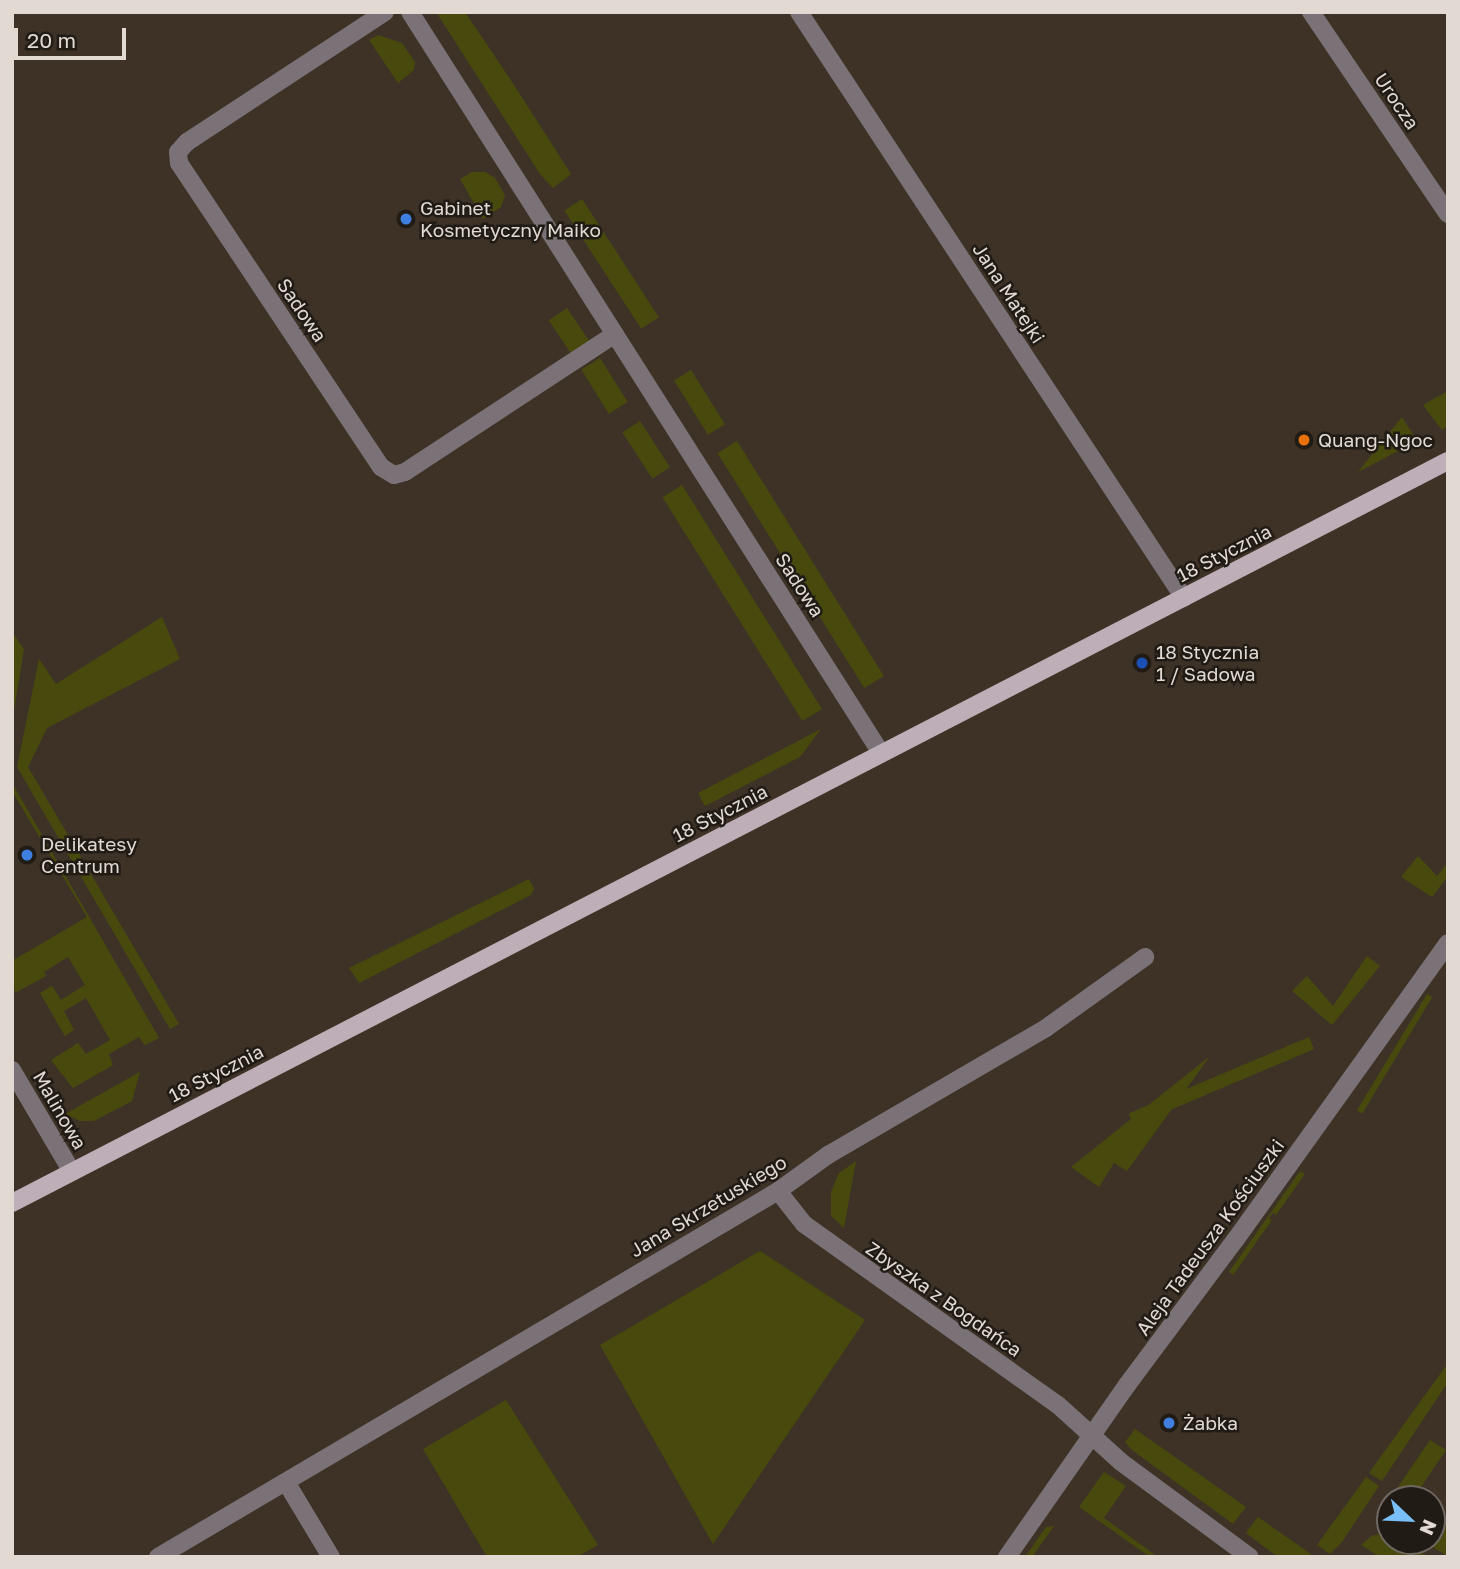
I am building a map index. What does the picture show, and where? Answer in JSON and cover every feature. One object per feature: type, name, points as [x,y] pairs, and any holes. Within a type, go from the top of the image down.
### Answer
[{"type":"main road","name":"18 Stycznia","points":[[12,1203],[1448,461]]},
{"type":"street","name":"Sadowa","points":[[385,12],[187,142],[178,152],[179,163],[381,467],[394,475],[405,472],[615,334]]},
{"type":"street","name":"Sadowa","points":[[410,12],[881,753]]},
{"type":"street","name":"Jana Matejki","points":[[799,12],[1184,598]]},
{"type":"street","name":"Urocza","points":[[1311,12],[1448,214]]},
{"type":"street","name":"Aleja Tadeusza Kościuszki","points":[[1007,1557],[1448,943]]},
{"type":"street","name":"Jana Skrzetuskiego","points":[[158,1557],[778,1191],[828,1155],[1046,1028],[1145,957]]},
{"type":"street","name":"Malinowa","points":[[12,1070],[72,1172]]},
{"type":"street","name":"Zbyszka z Bogdańca","points":[[778,1191],[804,1224],[1058,1405],[1121,1462],[1250,1557]]},
{"type":"street","points":[[286,1482],[331,1557]]},
{"type":"shaded area","points":[[439,12],[465,12],[512,82],[571,174],[553,188],[540,174],[438,15]]},
{"type":"shaded area","points":[[378,35],[402,43],[415,62],[414,70],[398,83],[369,40]]},
{"type":"shaded area","points":[[472,172],[485,172],[495,178],[505,195],[501,207],[483,219],[460,179]]},
{"type":"shaded area","points":[[582,199],[659,317],[641,329],[564,210]]},
{"type":"shaded area","points":[[567,308],[589,341],[571,353],[549,320]]},
{"type":"shaded area","points":[[600,358],[628,402],[609,414],[581,370]]},
{"type":"shaded area","points":[[691,370],[725,424],[708,435],[674,381]]},
{"type":"shaded area","points":[[1448,391],[1448,426],[1442,430],[1423,405]]},
{"type":"shaded area","points":[[1402,417],[1417,441],[1358,472]]},
{"type":"shaded area","points":[[640,421],[670,467],[652,479],[622,432]]},
{"type":"shaded area","points":[[737,441],[884,676],[864,688],[717,453]]},
{"type":"shaded area","points":[[682,485],[822,709],[802,721],[662,497]]},
{"type":"shaded area","points":[[162,617],[180,659],[47,728],[28,767],[179,1024],[170,1029],[17,767],[39,659],[56,684]]},
{"type":"shaded area","points":[[12,632],[24,649],[12,723]]},
{"type":"shaded area","points":[[821,729],[800,757],[705,806],[698,793]]},
{"type":"shaded area","points":[[12,783],[159,1038],[145,1045],[139,1037],[109,1054],[113,1065],[73,1088],[51,1060],[78,1043],[86,1054],[110,1040],[86,998],[64,1011],[74,1030],[65,1036],[40,993],[52,986],[61,1000],[85,985],[68,957],[44,972],[46,976],[15,993],[12,961],[87,917],[12,791]]},
{"type":"shaded area","points":[[1418,856],[1437,876],[1448,862],[1448,876],[1432,897],[1401,877]]},
{"type":"shaded area","points":[[529,879],[534,889],[531,895],[359,983],[349,968]]},
{"type":"shaded area","points":[[1367,956],[1380,966],[1332,1025],[1292,991],[1307,976],[1333,1006]]},
{"type":"shaded area","points":[[1427,994],[1432,997],[1362,1114],[1357,1111]]},
{"type":"shaded area","points":[[1309,1037],[1314,1049],[1134,1126],[1129,1114]]},
{"type":"shaded area","points":[[1210,1056],[1127,1171],[1114,1163],[1099,1187],[1071,1167]]},
{"type":"shaded area","points":[[140,1072],[132,1101],[94,1121],[80,1121],[65,1114]]},
{"type":"shaded area","points":[[856,1161],[844,1228],[831,1216],[831,1192],[839,1173]]},
{"type":"shaded area","points":[[1300,1171],[1305,1174],[1276,1215],[1273,1213],[1269,1218],[1272,1220],[1233,1275],[1229,1272]]},
{"type":"shaded area","points":[[760,1251],[865,1320],[713,1544],[600,1345]]},
{"type":"shaded area","points":[[1448,1363],[1448,1382],[1382,1481],[1369,1473]]},
{"type":"shaded area","points":[[506,1400],[598,1545],[577,1557],[487,1557],[423,1449]]},
{"type":"shaded area","points":[[1135,1429],[1246,1507],[1233,1524],[1132,1450],[1125,1442]]},
{"type":"shaded area","points":[[1430,1440],[1446,1450],[1422,1485],[1399,1485]]},
{"type":"shaded area","points":[[1104,1472],[1126,1486],[1104,1518],[1158,1557],[1150,1557],[1079,1507]]},
{"type":"shaded area","points":[[1366,1477],[1378,1485],[1342,1542],[1330,1554],[1317,1545]]},
{"type":"shaded area","points":[[1258,1517],[1314,1557],[1278,1557],[1246,1533]]},
{"type":"shaded area","points":[[1446,1523],[1448,1524],[1448,1557],[1445,1555]]},
{"type":"shaded area","points":[[1054,1526],[1032,1557],[1025,1557],[1046,1527]]},
{"type":"shaded area","points":[[1376,1535],[1376,1554],[1361,1545]]},
{"type":"shaded area","points":[[1377,1555],[1428,1557],[1380,1557]]},
{"type":"place","name":"Gabinet Kosmetyczny Maiko","points":[[406,219]]},
{"type":"place","name":"Quang-Ngoc","points":[[1304,440]]},
{"type":"place","name":"18 Stycznia 1 / Sadowa","points":[[1142,663]]},
{"type":"place","name":"Delikatesy Centrum","points":[[27,855]]},
{"type":"place","name":"Żabka","points":[[1169,1423]]}]
